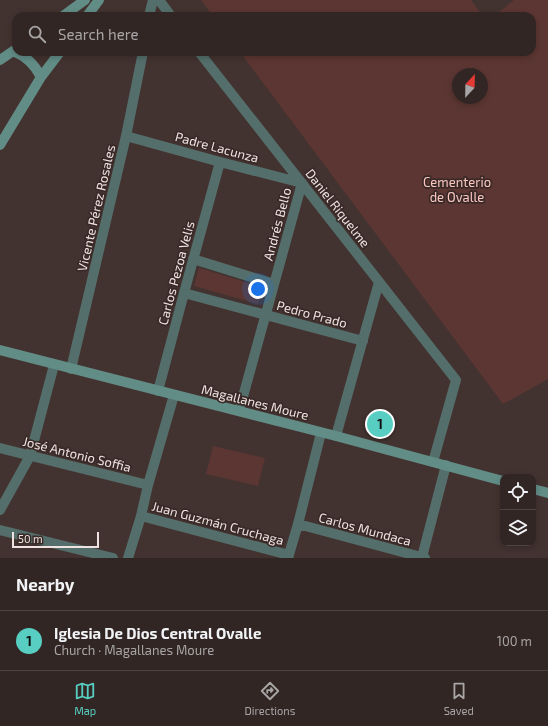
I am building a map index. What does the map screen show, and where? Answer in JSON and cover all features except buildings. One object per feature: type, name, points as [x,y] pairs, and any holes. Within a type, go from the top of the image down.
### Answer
[{"type":"street","points":[[68,12],[85,0]]},
{"type":"street","points":[[90,12],[99,0]]},
{"type":"street","points":[[150,12],[152,0]]},
{"type":"street","points":[[159,0],[168,12]]},
{"type":"street","points":[[0,60],[12,51]]},
{"type":"street","points":[[23,56],[37,70],[41,77]]},
{"type":"street","points":[[0,145],[41,77],[57,56]]},
{"type":"street","name":"Vicente Pérez Rosales","points":[[71,369],[126,136],[141,56]]},
{"type":"street","name":"Daniel Riquelme","points":[[202,56],[456,380],[433,462]]},
{"type":"street","name":"Padre Lacunza","points":[[126,136],[302,183]]},
{"type":"street","name":"Carlos Pezoa Velis","points":[[158,391],[220,162]]},
{"type":"street","name":"Andrés Bello","points":[[239,411],[302,183]]},
{"type":"street","name":"Pedro Prado","points":[[193,259],[274,284]]},
{"type":"street","points":[[336,436],[379,282]]},
{"type":"street","name":"Pedro Prado","points":[[184,293],[363,341]]},
{"type":"street","name":"Magallanes Moure","points":[[0,350],[336,436],[500,480]]},
{"type":"street","points":[[0,510],[30,456],[54,364]]},
{"type":"street","points":[[128,558],[174,395]]},
{"type":"street","points":[[289,557],[321,433]]},
{"type":"street","name":"José Antonio Soffia","points":[[0,448],[148,485]]},
{"type":"street","points":[[424,558],[446,465]]},
{"type":"street","points":[[536,490],[548,493]]},
{"type":"street","name":"Juan Guzmán Cruchaga","points":[[141,516],[289,557]]},
{"type":"street","name":"Carlos Mundaca","points":[[298,524],[424,558]]},
{"type":"street","points":[[0,530],[113,558]]},
{"type":"green space","points":[[201,0],[471,0],[480,12],[210,12]]},
{"type":"green space","name":"Cementerio de Ovalle","points":[[514,0],[548,0],[548,379],[503,404],[243,56],[536,56],[536,12],[499,12]]},
{"type":"green space","points":[[199,268],[262,287],[258,304],[194,286]]},
{"type":"green space","points":[[213,446],[265,458],[258,486],[206,474]]},
{"type":"place","name":"Iglesia De Dios Central Ovalle","points":[[380,424]]}]
